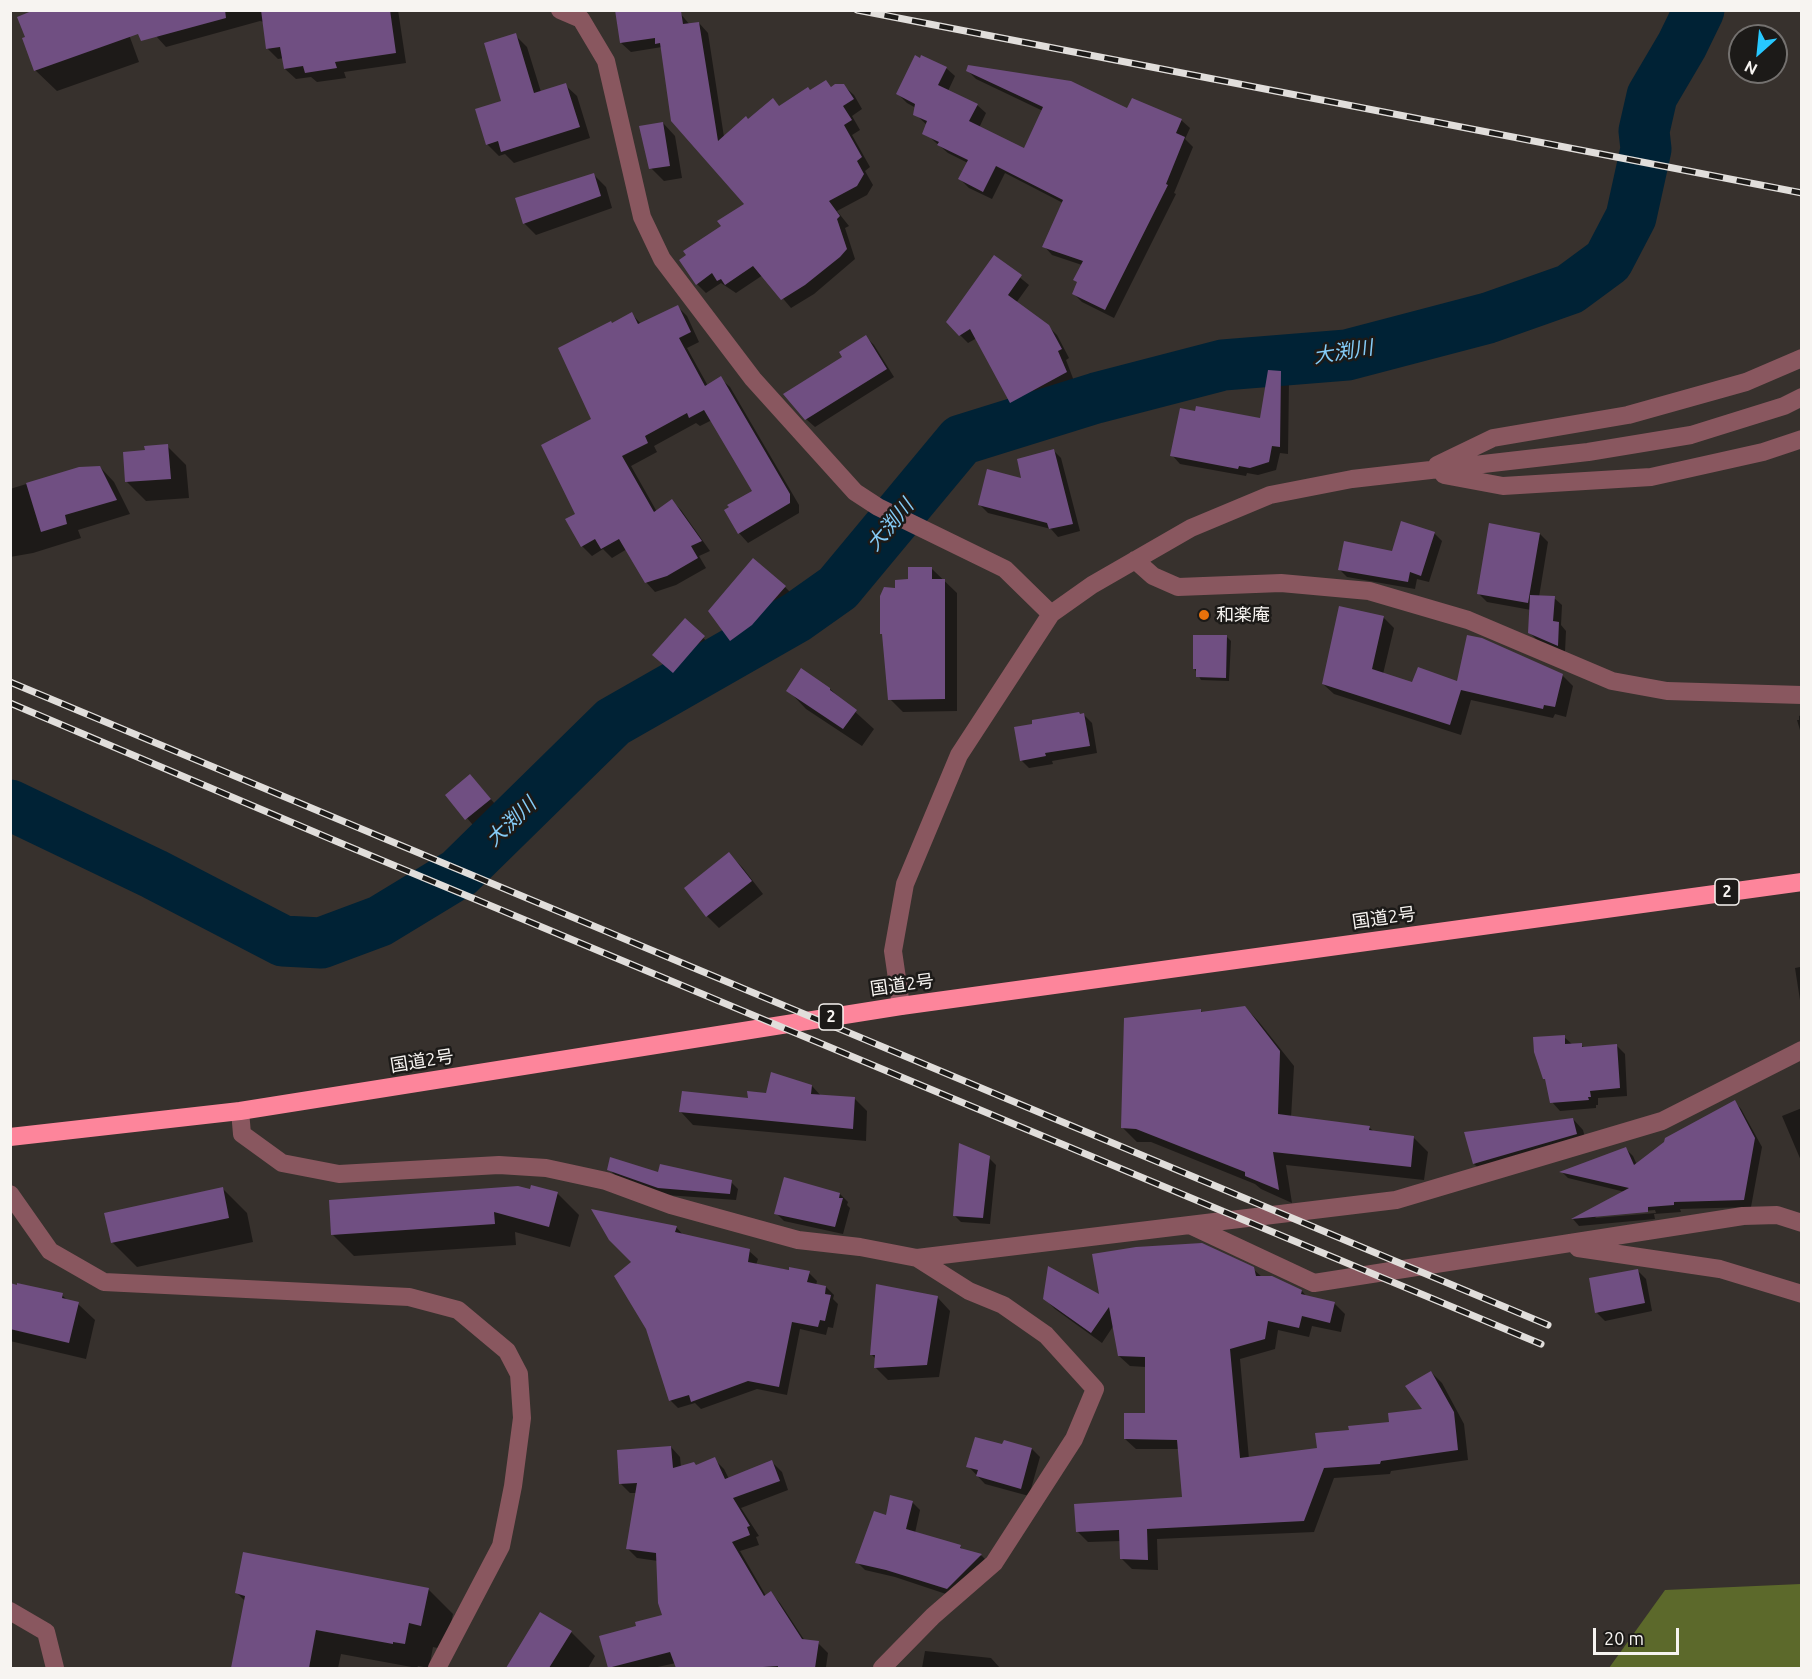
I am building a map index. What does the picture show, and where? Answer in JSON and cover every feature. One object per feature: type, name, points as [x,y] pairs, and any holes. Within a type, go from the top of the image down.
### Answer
[{"type":"highway","name":"国道2号","points":[[10,1137],[240,1111],[901,1006],[1802,882]]},
{"type":"street","points":[[560,10],[581,19],[606,60],[642,217],[662,259],[753,379],[855,492],[878,507],[1005,569],[1051,614]]},
{"type":"street","points":[[1424,471],[1493,438],[1628,415],[1746,382],[1802,358]]},
{"type":"street","points":[[901,1006],[893,951],[905,884],[958,755],[1051,614],[1092,585],[1191,528],[1270,495],[1352,479],[1588,452],[1691,435],[1784,406],[1802,397]]},
{"type":"street","points":[[1424,471],[1503,486],[1651,477],[1763,452],[1802,439]]},
{"type":"street","points":[[1135,560],[1153,576],[1178,587],[1281,583],[1369,591],[1468,620],[1612,681],[1667,691],[1802,695]]},
{"type":"street","points":[[240,1111],[242,1134],[282,1163],[339,1174],[499,1165],[546,1168],[606,1180],[671,1205],[798,1240],[860,1247],[917,1258],[1396,1200],[1662,1121],[1802,1050]]},
{"type":"street","points":[[10,1194],[50,1251],[104,1282],[409,1298],[458,1310],[507,1351],[519,1374],[522,1418],[513,1486],[501,1546],[437,1668]]},
{"type":"street","points":[[1189,1225],[1314,1283],[1743,1216],[1777,1215],[1802,1223]]},
{"type":"street","points":[[1562,1245],[1720,1269],[1802,1294]]},
{"type":"street","points":[[882,1668],[933,1616],[994,1563],[1074,1439],[1095,1389],[1046,1335],[1003,1305],[969,1291],[917,1258]]},
{"type":"street","points":[[10,1611],[46,1632],[55,1668]]},
{"type":"green space","points":[[1801,1584],[1801,1668],[1609,1668],[1665,1590]]},
{"type":"building","points":[[34,10],[225,10],[226,18],[141,41],[138,34],[34,71],[17,17]]},
{"type":"building","points":[[261,10],[390,10],[396,53],[335,62],[337,68],[305,73],[303,66],[284,69],[280,47],[266,49]]},
{"type":"building","points":[[615,10],[681,11],[683,24],[699,22],[718,141],[746,116],[748,119],[773,98],[779,106],[808,87],[810,90],[826,80],[831,87],[835,84],[844,84],[854,99],[843,106],[852,120],[844,125],[862,157],[857,161],[864,174],[857,186],[829,201],[840,216],[837,219],[847,249],[805,285],[781,300],[753,266],[725,285],[721,279],[717,281],[712,273],[696,285],[679,260],[686,255],[683,251],[721,226],[717,221],[744,204],[671,121],[660,43],[655,44],[655,38],[620,43]]},
{"type":"building","points":[[516,33],[534,93],[566,83],[580,127],[501,152],[498,141],[486,145],[475,109],[501,101],[484,43]]},
{"type":"building","points":[[915,55],[920,58],[921,55],[947,67],[938,85],[978,104],[969,121],[1024,148],[1043,107],[966,71],[968,65],[1071,81],[1127,108],[1132,98],[1182,119],[1176,133],[1185,137],[1166,184],[1168,185],[1105,310],[1072,294],[1077,282],[1073,280],[1083,261],[1042,247],[1063,200],[996,166],[983,192],[958,179],[968,160],[937,145],[939,142],[922,134],[927,121],[913,115],[915,104],[896,94]]},
{"type":"building","points":[[663,122],[670,166],[649,169],[639,126]]},
{"type":"building","points":[[594,173],[601,196],[523,224],[515,198]]},
{"type":"building","points":[[994,255],[1022,275],[1008,295],[1049,325],[1062,349],[1058,351],[1067,372],[1010,403],[970,329],[959,336],[946,322]]},
{"type":"building","points":[[678,305],[691,332],[679,338],[705,386],[721,376],[790,494],[790,503],[738,534],[724,510],[729,507],[727,505],[752,491],[704,410],[689,418],[687,413],[645,436],[648,443],[622,456],[654,512],[672,499],[702,541],[691,546],[698,558],[667,576],[645,583],[619,539],[601,549],[595,539],[581,547],[565,519],[575,514],[541,445],[591,419],[558,348],[632,312],[638,324]]},
{"type":"building","points":[[866,335],[887,369],[805,420],[783,394],[842,357],[839,352]]},
{"type":"building","points":[[1268,370],[1281,371],[1280,447],[1272,446],[1269,462],[1250,468],[1239,466],[1238,469],[1170,456],[1180,408],[1195,411],[1196,406],[1260,418]]},
{"type":"building","points":[[168,444],[171,479],[125,482],[123,452],[145,450],[144,446]]},
{"type":"building","points":[[1054,449],[1073,524],[1049,529],[1047,523],[978,505],[987,469],[1021,478],[1017,459]]},
{"type":"building","points":[[100,466],[117,500],[65,515],[67,524],[41,532],[26,483],[79,467]]},
{"type":"building","points":[[1401,521],[1435,532],[1421,576],[1410,572],[1408,582],[1338,570],[1344,541],[1392,551]]},
{"type":"building","points":[[1489,523],[1540,533],[1528,603],[1477,594]]},
{"type":"building","points":[[753,558],[786,586],[752,625],[730,641],[708,611]]},
{"type":"building","points":[[908,567],[932,567],[932,579],[945,579],[945,699],[888,700],[882,634],[880,634],[880,596],[884,587],[895,588],[895,580],[908,579]]},
{"type":"building","points":[[1530,595],[1555,596],[1553,621],[1559,622],[1558,646],[1528,633]]},
{"type":"building","points":[[1339,606],[1384,616],[1372,669],[1412,682],[1418,667],[1457,681],[1467,635],[1482,638],[1563,674],[1555,707],[1544,705],[1543,709],[1461,690],[1450,725],[1322,684]]},
{"type":"building","points":[[685,618],[705,636],[673,673],[652,655]]},
{"type":"building","points":[[1193,635],[1227,635],[1226,678],[1196,677],[1196,669],[1193,669]]},
{"type":"building","points":[[801,668],[857,710],[843,729],[786,691]]},
{"type":"building","points":[[1084,713],[1090,746],[1045,753],[1046,756],[1020,761],[1014,727],[1032,724],[1032,720]]},
{"type":"building","points":[[470,774],[491,799],[465,820],[445,795]]},
{"type":"building","points":[[729,852],[752,881],[706,917],[684,888]]},
{"type":"building","points":[[1245,1006],[1280,1051],[1278,1114],[1370,1126],[1369,1130],[1414,1136],[1411,1167],[1273,1152],[1279,1190],[1245,1176],[1245,1172],[1136,1129],[1121,1128],[1124,1018]]},
{"type":"building","points":[[1565,1035],[1565,1044],[1582,1043],[1582,1047],[1617,1044],[1620,1088],[1590,1091],[1589,1100],[1550,1103],[1545,1079],[1543,1079],[1534,1052],[1533,1037]]},
{"type":"building","points":[[771,1072],[812,1085],[811,1094],[855,1097],[853,1129],[679,1112],[682,1091],[748,1098],[747,1091],[766,1093]]},
{"type":"building","points":[[1735,1100],[1755,1138],[1744,1200],[1674,1202],[1674,1205],[1648,1207],[1648,1212],[1571,1219],[1629,1188],[1559,1172],[1626,1147],[1634,1165],[1664,1142],[1665,1138]]},
{"type":"building","points":[[1573,1118],[1577,1134],[1473,1164],[1464,1132]]},
{"type":"building","points":[[959,1143],[990,1156],[983,1218],[953,1216]]},
{"type":"building","points":[[610,1157],[658,1172],[660,1164],[732,1180],[730,1194],[658,1188],[607,1170]]},
{"type":"building","points":[[784,1177],[840,1193],[839,1198],[843,1198],[835,1227],[774,1214]]},
{"type":"building","points":[[531,1185],[558,1192],[549,1227],[494,1212],[495,1224],[331,1235],[329,1200],[518,1186],[530,1189]]},
{"type":"building","points":[[223,1187],[229,1218],[111,1243],[104,1213]]},
{"type":"building","points":[[591,1209],[677,1226],[675,1232],[750,1249],[748,1262],[789,1270],[789,1267],[810,1271],[807,1282],[826,1286],[825,1294],[831,1295],[825,1321],[820,1320],[818,1327],[792,1322],[779,1387],[748,1381],[691,1402],[689,1395],[669,1401],[646,1329],[614,1276],[631,1262],[609,1240]]},
{"type":"building","points":[[1202,1243],[1254,1267],[1256,1276],[1272,1276],[1302,1290],[1301,1294],[1335,1302],[1330,1323],[1302,1316],[1299,1328],[1268,1321],[1265,1339],[1230,1349],[1240,1458],[1317,1448],[1315,1433],[1349,1430],[1348,1426],[1389,1422],[1388,1413],[1422,1409],[1405,1386],[1431,1371],[1454,1412],[1458,1450],[1381,1461],[1380,1464],[1324,1468],[1304,1521],[1147,1529],[1148,1560],[1120,1559],[1119,1530],[1076,1532],[1074,1504],[1182,1497],[1177,1440],[1124,1439],[1124,1413],[1145,1413],[1145,1357],[1118,1356],[1109,1307],[1091,1333],[1043,1299],[1048,1266],[1099,1294],[1092,1254],[1136,1247]]},
{"type":"building","points":[[1638,1269],[1645,1303],[1595,1313],[1589,1278]]},
{"type":"building","points":[[10,1283],[63,1293],[62,1298],[79,1302],[69,1343],[10,1329]]},
{"type":"building","points":[[876,1284],[938,1296],[927,1365],[874,1368],[875,1355],[870,1355]]},
{"type":"building","points":[[975,1437],[1002,1444],[1004,1440],[1032,1448],[1021,1489],[976,1476],[978,1470],[966,1467]]},
{"type":"building","points":[[671,1446],[673,1468],[694,1462],[696,1465],[715,1457],[725,1479],[772,1460],[780,1481],[733,1498],[750,1526],[747,1527],[750,1535],[732,1542],[764,1596],[771,1591],[802,1639],[819,1641],[815,1668],[778,1668],[778,1666],[676,1668],[670,1652],[608,1668],[599,1636],[636,1626],[635,1622],[662,1615],[658,1603],[656,1553],[626,1549],[637,1483],[619,1484],[617,1450]]},
{"type":"building","points":[[890,1495],[913,1501],[906,1529],[961,1545],[960,1548],[982,1554],[947,1589],[855,1563],[874,1511],[886,1515]]},
{"type":"building","points":[[243,1552],[429,1588],[421,1626],[409,1623],[405,1644],[393,1642],[393,1644],[316,1630],[309,1668],[231,1668],[245,1596],[235,1593]]},
{"type":"building","points":[[540,1612],[572,1631],[549,1668],[506,1668]]},
{"type":"waterway","name":"大渕川","points":[[10,805],[154,874],[283,941],[321,943],[380,921],[459,873],[613,722],[797,617],[838,588],[961,440],[1096,398],[1223,365],[1347,355],[1488,318],[1570,289],[1608,261],[1631,217],[1646,149],[1644,131],[1652,96],[1682,45],[1699,10]]},
{"type":"railway","points":[[857,10],[1802,193]]},
{"type":"railway","points":[[10,682],[1548,1325]]},
{"type":"railway","points":[[10,703],[1541,1344]]},
{"type":"place","name":"和楽庵","points":[[1204,615]]}]
